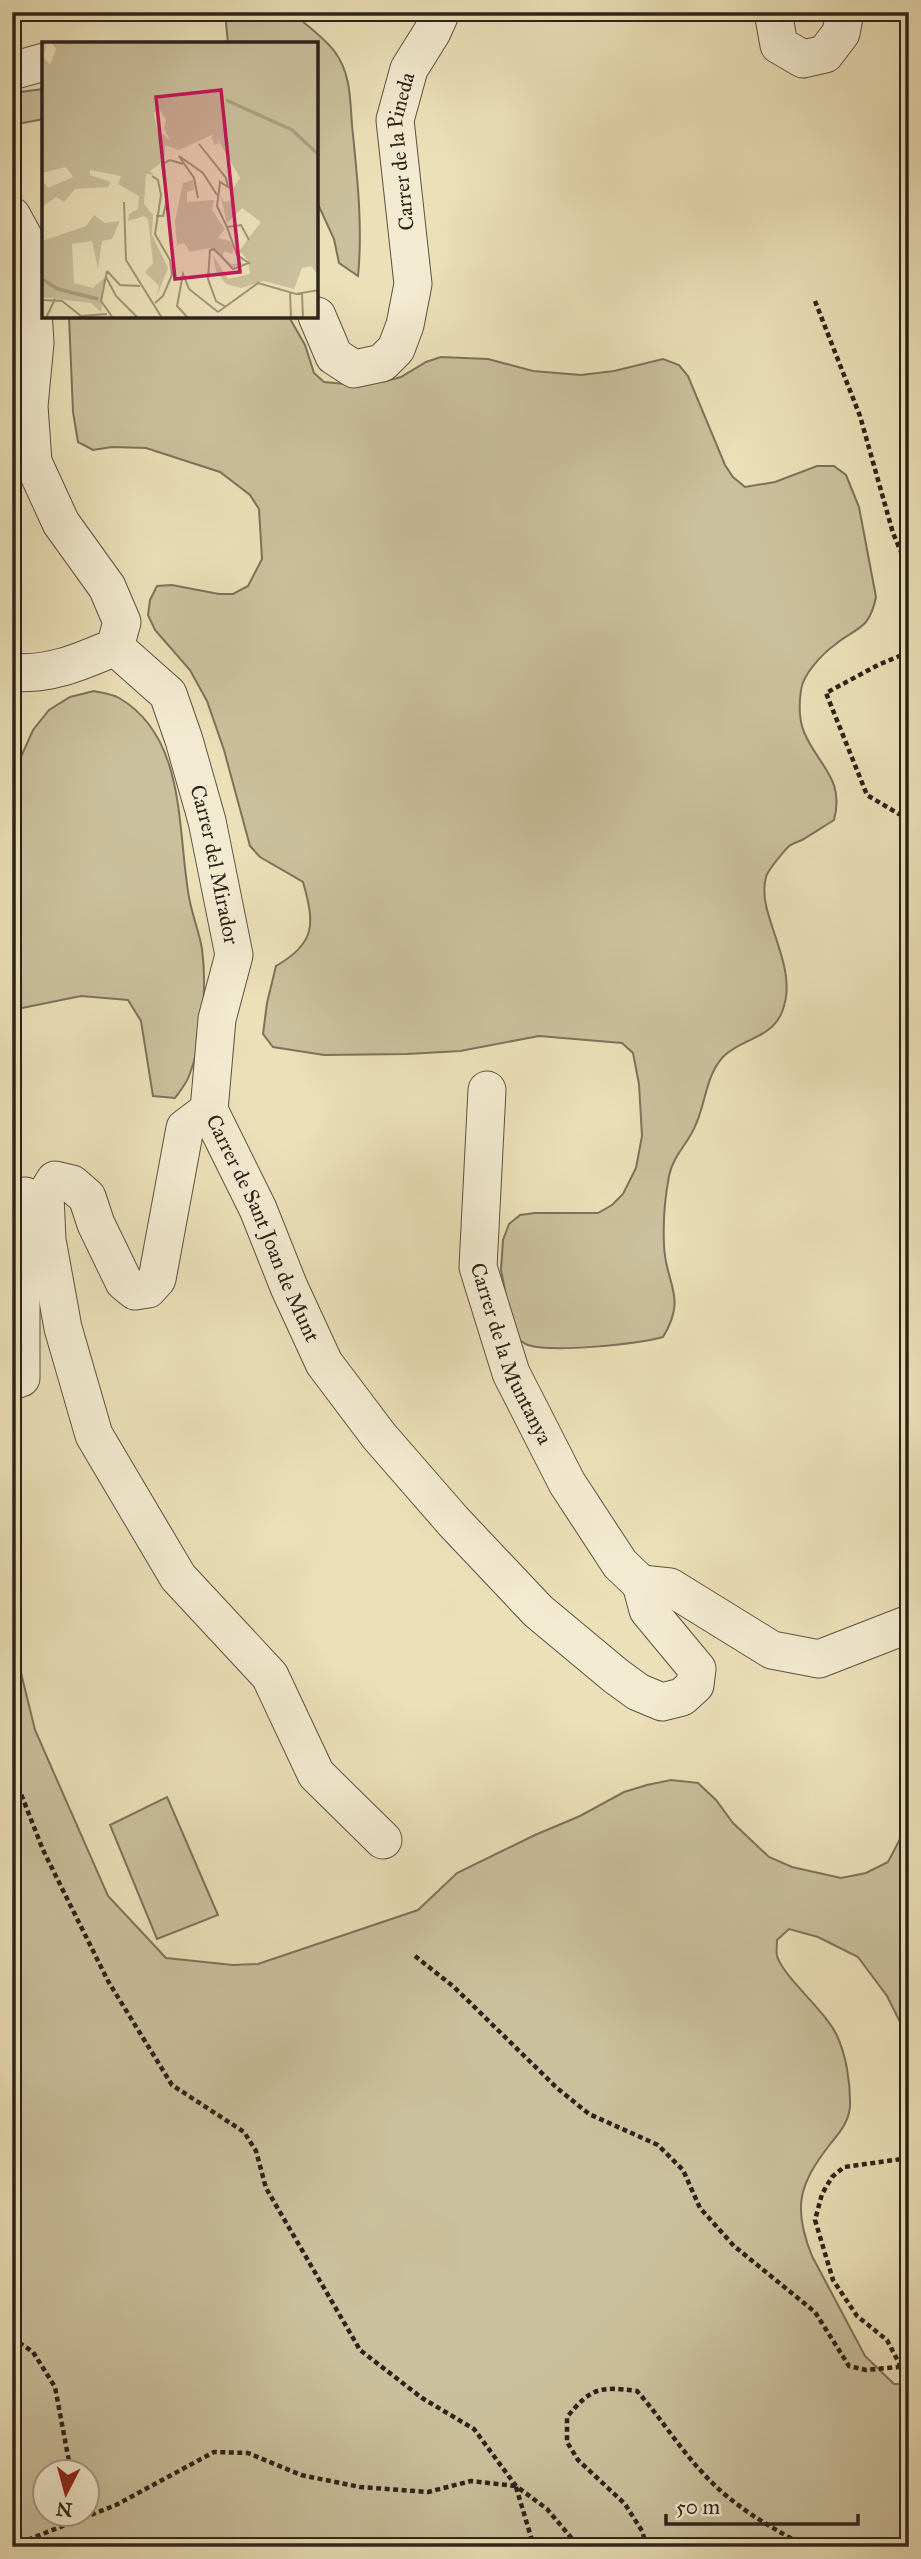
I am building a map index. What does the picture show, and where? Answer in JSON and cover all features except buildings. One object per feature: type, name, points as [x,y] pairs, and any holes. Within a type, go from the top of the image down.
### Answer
[{"type":"street","name":"Carrer de la Pineda","points":[[318,318],[334,356],[354,369],[382,363],[396,349],[405,326],[413,284],[395,120],[410,69],[441,12]]},
{"type":"street","points":[[773,12],[779,45],[803,59],[825,54],[841,33],[845,12]]},
{"type":"street","points":[[12,71],[42,63]]},
{"type":"street","points":[[12,216],[24,238],[31,279],[35,343],[29,406],[33,463],[61,523],[107,587],[122,622],[116,647],[77,664],[31,674],[12,672]]},
{"type":"street","name":"Carrer del Mirador","points":[[116,647],[168,694],[207,821],[234,955],[217,1019],[209,1110]]},
{"type":"street","name":"Carrer de la Muntanya","points":[[487,1090],[478,1268],[511,1373],[567,1483],[620,1564],[640,1584]]},
{"type":"street","name":"Carrer de Sant Joan de Munt","points":[[55,1180],[72,1184],[87,1197],[96,1224],[124,1282],[135,1291],[148,1289],[157,1279],[185,1128],[209,1110],[258,1209],[289,1287],[324,1363],[379,1436],[453,1521],[538,1611],[638,1692],[662,1702],[682,1697],[695,1685],[697,1669],[648,1610],[640,1584]]},
{"type":"street","points":[[12,1381],[21,1378],[22,1231],[26,1182],[34,1169],[55,1180],[46,1196],[47,1240],[63,1328],[94,1435],[178,1577],[270,1676],[316,1774],[383,1840]]},
{"type":"street","points":[[640,1584],[670,1587],[772,1650],[819,1659],[909,1624]]},
{"type":"path","points":[[815,301],[860,416],[893,533],[909,570]]},
{"type":"path","points":[[909,652],[826,693],[867,795],[909,820]]},
{"type":"path","points":[[12,1771],[43,1850],[108,1981],[172,2085],[244,2132],[256,2151],[266,2188],[360,2350],[422,2398],[474,2429],[516,2487],[547,2509],[579,2547]]},
{"type":"path","points":[[415,1956],[454,1987],[557,2088],[589,2114],[658,2145],[683,2170],[700,2208],[734,2246],[815,2312],[849,2366],[866,2370],[909,2366]]},
{"type":"path","points":[[901,2367],[887,2340],[857,2316],[833,2280],[815,2220],[822,2194],[832,2177],[844,2167],[909,2158]]},
{"type":"path","points":[[12,2338],[33,2351],[55,2388],[68,2458]]},
{"type":"path","points":[[647,2547],[642,2531],[625,2504],[578,2460],[567,2442],[567,2417],[585,2395],[612,2387],[637,2391],[702,2472],[731,2500],[756,2519],[807,2547]]},
{"type":"path","points":[[102,2510],[215,2452],[248,2453],[301,2475],[360,2487],[428,2492],[471,2481],[516,2487]]},
{"type":"path","points":[[516,2487],[534,2547]]},
{"type":"path","points":[[12,2546],[55,2528]]},
{"type":"shaded area","points":[[225,12],[291,12],[325,41],[340,60],[349,87],[357,182],[360,219],[358,276],[339,263],[334,239],[318,204],[318,42],[228,42]]},
{"type":"shaded area","points":[[42,89],[42,119],[12,125],[12,93]]},
{"type":"shaded area","points":[[69,318],[290,318],[305,345],[314,373],[324,382],[356,385],[386,381],[401,377],[426,362],[441,357],[488,359],[533,371],[581,375],[614,371],[663,359],[679,365],[688,376],[725,465],[733,477],[745,487],[775,482],[817,466],[834,466],[846,475],[859,507],[876,597],[866,622],[831,648],[810,671],[801,690],[800,701],[804,732],[828,773],[836,793],[834,820],[790,846],[766,877],[764,892],[767,908],[786,976],[782,1012],[771,1028],[731,1050],[718,1063],[693,1131],[671,1169],[665,1201],[664,1237],[665,1258],[675,1300],[674,1311],[663,1337],[575,1348],[528,1345],[514,1336],[501,1270],[503,1240],[509,1224],[520,1215],[598,1213],[612,1205],[623,1194],[636,1168],[642,1136],[639,1084],[633,1053],[622,1043],[539,1036],[460,1051],[324,1055],[273,1047],[263,1034],[276,966],[299,949],[309,931],[309,910],[303,882],[260,857],[250,846],[224,750],[207,701],[190,670],[155,630],[148,615],[150,600],[157,586],[172,585],[233,594],[248,586],[262,559],[259,509],[250,495],[220,472],[146,448],[112,447],[93,450],[78,442],[73,412]]},
{"type":"shaded area","points":[[94,691],[119,698],[141,715],[157,736],[168,761],[175,788],[189,897],[202,949],[204,980],[198,1047],[188,1079],[175,1098],[153,1096],[141,1021],[128,1000],[81,996],[12,1010],[12,777],[33,730],[49,710],[70,697]]},
{"type":"shaded area","points":[[12,1636],[35,1730],[108,1896],[166,1958],[233,1965],[258,1964],[418,1910],[457,1873],[580,1816],[624,1792],[671,1780],[698,1783],[716,1800],[733,1823],[769,1857],[792,1867],[841,1878],[866,1873],[888,1862],[909,1822],[909,2040],[887,1996],[858,1957],[818,1937],[789,1929],[777,1940],[777,1956],[788,1975],[833,2028],[845,2061],[849,2085],[849,2113],[806,2184],[802,2196],[802,2223],[812,2256],[865,2356],[894,2384],[909,2384],[909,2547],[12,2547]]},
{"type":"shaded area","points":[[167,1797],[218,1915],[157,1939],[110,1825]]}]
